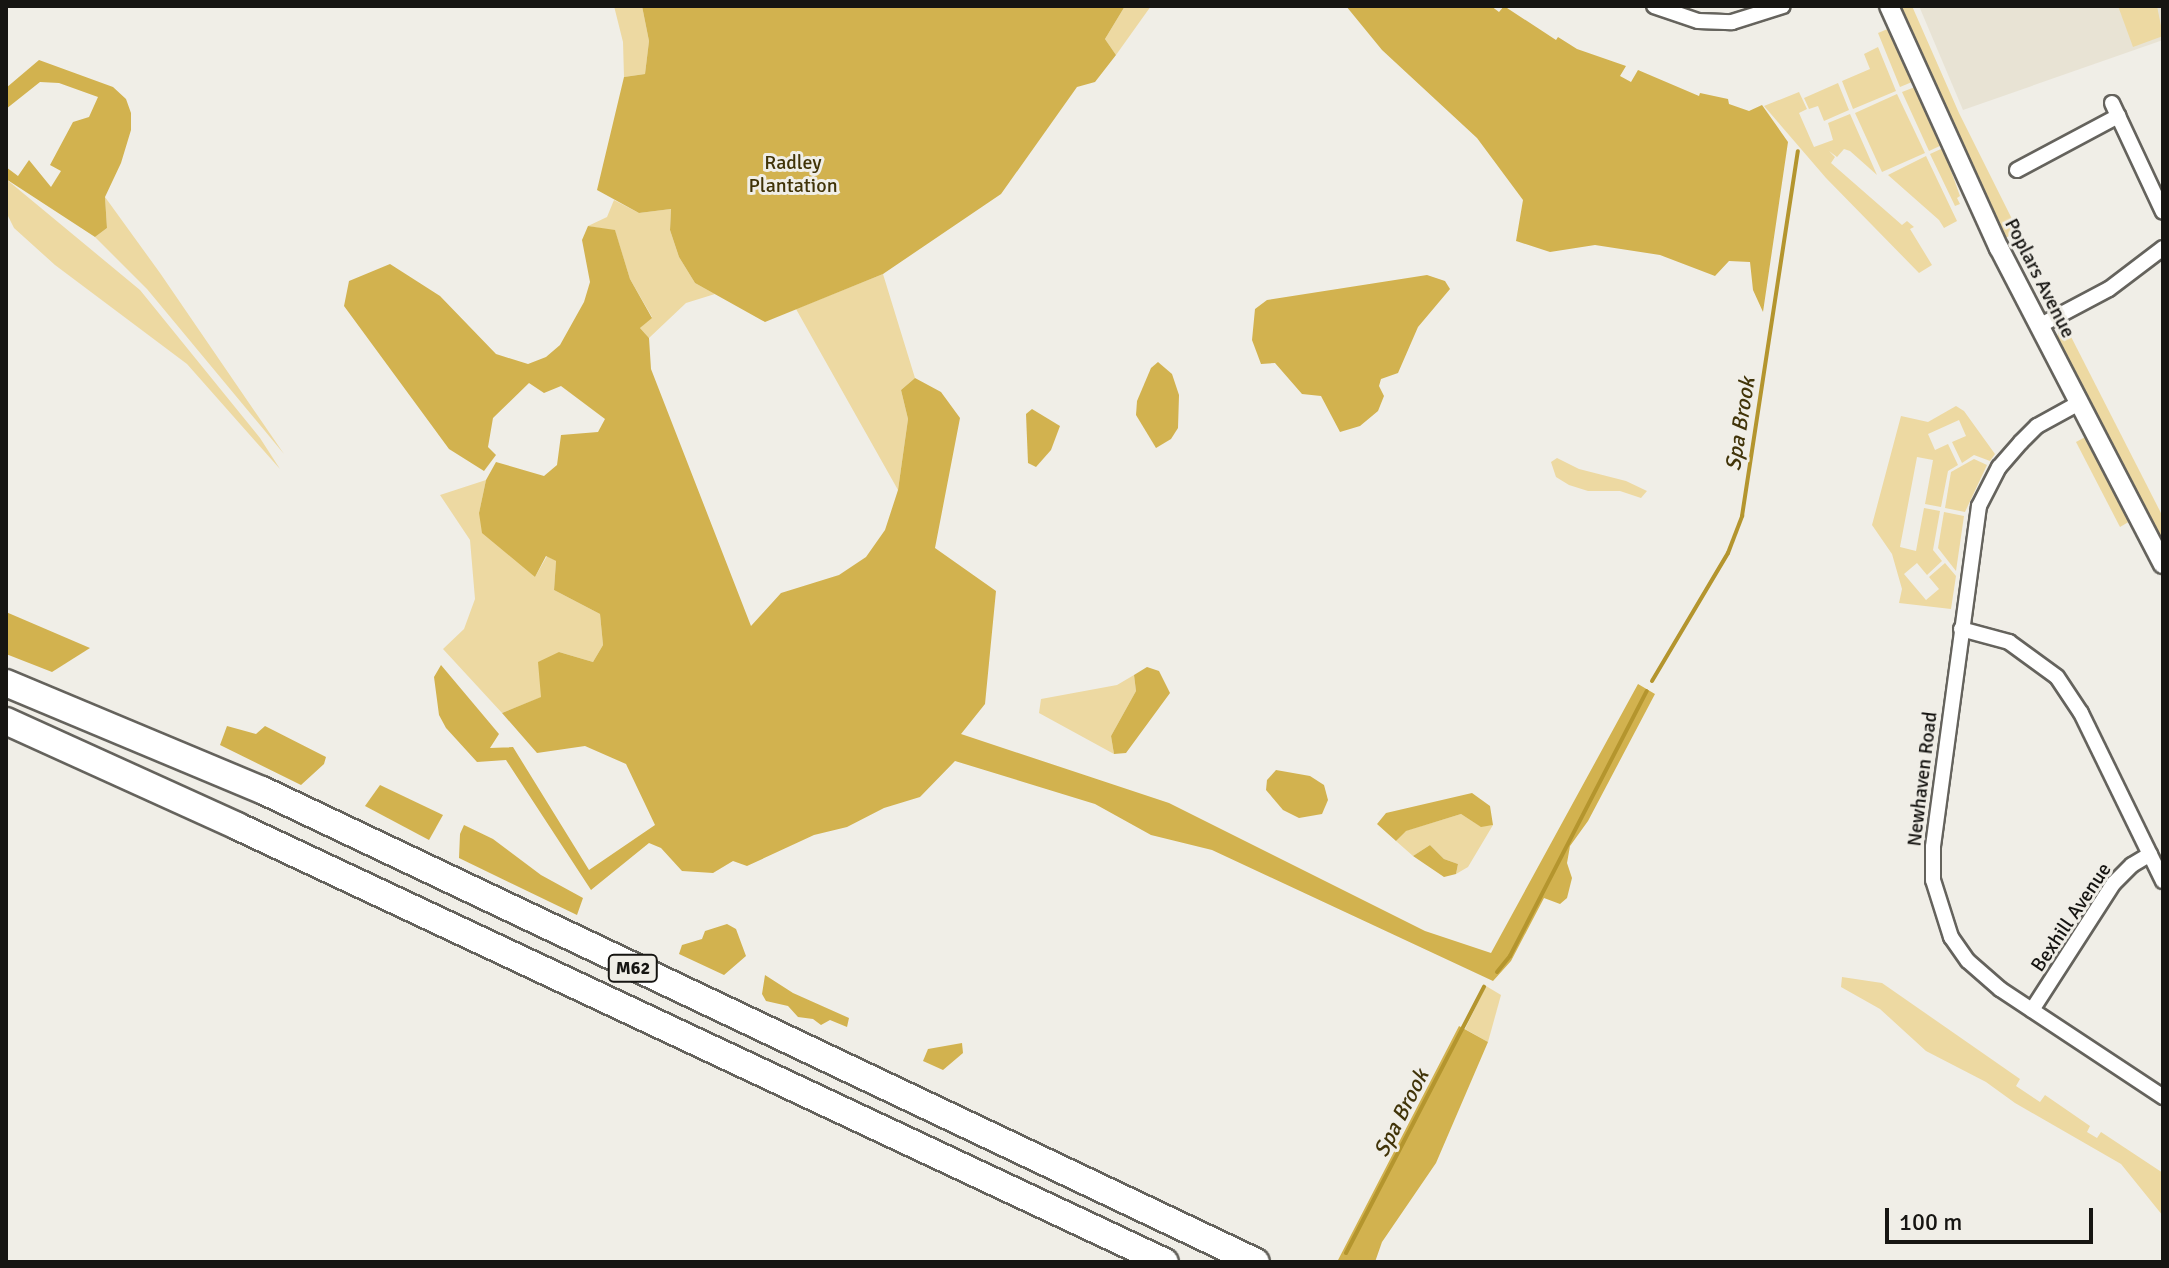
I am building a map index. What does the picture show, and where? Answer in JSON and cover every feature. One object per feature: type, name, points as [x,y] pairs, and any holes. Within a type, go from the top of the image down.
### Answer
[{"type":"highway","name":"M62","points":[[6,683],[262,790],[1256,1262]]},
{"type":"highway","name":"M62","points":[[6,721],[237,826],[1165,1262]]},
{"type":"highway","points":[[6,736],[237,826]]},
{"type":"street","points":[[1654,6],[1698,21],[1732,22],[1783,6]]},
{"type":"street","name":"Poplars Avenue","points":[[1889,6],[1944,133],[2039,326],[2163,564]]},
{"type":"street","points":[[2015,172],[2115,110],[2163,212]]},
{"type":"street","points":[[2039,326],[2109,289],[2163,248]]},
{"type":"street","name":"Newhaven Road","points":[[2079,403],[2029,433],[2004,460],[1988,485],[1973,527],[1933,847],[1933,880],[1951,937],[1968,961],[2000,989],[2163,1097]]},
{"type":"street","points":[[1961,629],[2009,642],[2057,677],[2081,713],[2163,881]]},
{"type":"street","name":"Bexhill Avenue","points":[[2032,1010],[2114,883],[2132,865],[2150,854]]},
{"type":"shaded area","points":[[614,6],[642,6],[649,41],[645,74],[624,77],[623,42]]},
{"type":"shaded area","points":[[1125,6],[1151,6],[1116,55],[1105,39]]},
{"type":"shaded area","points":[[1897,6],[1912,6],[1959,113],[2018,231],[2002,240]]},
{"type":"shaded area","points":[[1919,6],[2163,6],[2163,40],[1963,110]]},
{"type":"shaded area","points":[[2118,6],[2157,6],[2163,36],[2133,47]]},
{"type":"shaded area","points":[[1890,28],[1912,82],[1900,87],[1878,33]]},
{"type":"shaded area","points":[[1878,47],[1896,91],[1853,109],[1842,81],[1870,69],[1864,54]]},
{"type":"shaded area","points":[[1838,83],[1849,110],[1824,121],[1818,106],[1809,109],[1804,98]]},
{"type":"shaded area","points":[[1915,87],[1942,145],[1929,151],[1902,92]]},
{"type":"shaded area","points":[[1799,92],[1807,109],[1799,113],[1814,147],[1833,140],[1828,123],[1850,114],[1877,175],[1844,149],[1837,157],[1829,151],[1835,157],[1831,163],[1902,225],[1907,221],[1914,227],[1910,229],[1932,265],[1919,273],[1826,178],[1764,106]]},
{"type":"shaded area","points":[[1897,94],[1925,153],[1882,172],[1855,113]]},
{"type":"shaded area","points":[[1943,148],[1960,196],[1957,198],[1960,204],[1955,206],[1930,154]]},
{"type":"shaded area","points":[[1926,156],[1957,221],[1944,228],[1888,175]]},
{"type":"shaded area","points":[[6,179],[140,290],[260,438],[280,469],[187,364],[55,265],[14,228],[6,212]]},
{"type":"shaded area","points":[[105,197],[284,454],[147,289],[95,237],[107,228]]},
{"type":"shaded area","points":[[614,200],[639,213],[671,209],[670,230],[679,257],[695,283],[715,294],[686,303],[649,338],[640,328],[652,317],[630,279],[615,231],[588,226],[607,217]]},
{"type":"shaded area","points":[[883,274],[915,378],[901,390],[908,419],[898,490],[796,309]]},
{"type":"shaded area","points":[[2063,321],[2163,517],[2163,548],[2056,339]]},
{"type":"shaded area","points":[[1956,406],[1964,411],[1995,454],[1990,461],[1974,455],[1962,463],[1952,442],[1966,436],[1959,420],[1928,434],[1935,450],[1948,444],[1958,465],[1948,471],[1941,507],[1925,504],[1933,460],[1917,457],[1900,547],[1916,551],[1924,508],[1940,511],[1933,550],[1942,561],[1927,575],[1917,563],[1904,574],[1926,600],[1939,589],[1929,577],[1945,563],[1956,576],[1951,609],[1899,603],[1902,589],[1892,554],[1872,525],[1901,416],[1928,422]]},
{"type":"shaded area","points":[[2089,435],[2132,520],[2120,527],[2076,442]]},
{"type":"shaded area","points":[[1557,458],[1579,469],[1626,481],[1647,491],[1641,498],[1620,491],[1588,491],[1569,485],[1556,477],[1551,462]]},
{"type":"shaded area","points":[[1974,459],[1987,465],[1965,512],[1945,508],[1951,472]]},
{"type":"shaded area","points":[[486,480],[479,513],[535,577],[547,556],[556,561],[554,590],[600,614],[603,645],[593,662],[559,652],[542,697],[502,713],[443,649],[464,629],[475,599],[470,540],[440,495]]},
{"type":"shaded area","points":[[1944,512],[1964,516],[1956,571],[1938,548]]},
{"type":"shaded area","points":[[1134,675],[1136,691],[1111,736],[1114,754],[1039,713],[1041,699],[1117,685]]},
{"type":"shaded area","points":[[1461,814],[1480,826],[1493,825],[1468,867],[1456,874],[1458,864],[1444,859],[1430,845],[1413,856],[1396,841],[1405,831]]},
{"type":"shaded area","points":[[1842,977],[1882,983],[2020,1079],[2016,1086],[2040,1102],[2045,1095],[2090,1126],[2087,1132],[2097,1138],[2101,1132],[2163,1173],[2163,1216],[2121,1164],[2015,1103],[1986,1082],[1926,1051],[1880,1009],[1841,987]]},
{"type":"shaded area","points":[[1486,986],[1501,995],[1488,1042],[1465,1029]]},
{"type":"green space","name":"Radley Plantation","points":[[642,6],[1125,6],[1105,39],[1116,55],[1095,82],[1077,87],[1001,194],[883,274],[765,322],[695,283],[679,257],[670,230],[671,209],[639,213],[597,190],[624,77],[645,74],[649,41]]},
{"type":"green space","points":[[1346,6],[1491,6],[1499,12],[1504,6],[1556,40],[1558,37],[1577,49],[1626,66],[1620,76],[1631,82],[1638,70],[1699,96],[1700,93],[1728,99],[1729,104],[1749,111],[1762,105],[1788,142],[1763,312],[1753,290],[1750,262],[1729,261],[1715,276],[1660,255],[1595,245],[1550,252],[1516,241],[1523,200],[1477,138],[1382,50]]},
{"type":"green space","points":[[39,60],[113,87],[126,99],[131,113],[131,130],[121,163],[105,197],[107,228],[95,237],[6,179],[6,167],[18,176],[29,160],[51,187],[61,171],[50,165],[73,122],[89,117],[98,97],[59,83],[40,82],[6,109],[6,88]]},
{"type":"green space","points":[[588,226],[615,230],[630,279],[652,318],[640,328],[649,338],[651,369],[751,626],[781,593],[839,575],[866,557],[885,530],[898,490],[908,419],[901,390],[915,378],[941,392],[960,418],[935,548],[996,591],[985,704],[961,734],[1169,803],[1425,931],[1491,953],[1638,684],[1655,694],[1588,821],[1570,846],[1567,863],[1572,878],[1567,898],[1560,904],[1544,898],[1511,961],[1493,981],[1212,850],[1151,835],[1095,804],[955,761],[920,797],[884,808],[847,827],[814,835],[747,866],[733,861],[713,873],[682,871],[661,848],[649,843],[591,890],[506,760],[477,762],[446,728],[439,715],[434,677],[441,665],[499,734],[490,748],[513,747],[589,870],[655,825],[626,764],[585,746],[537,753],[502,713],[541,697],[538,662],[559,652],[593,662],[603,645],[600,614],[554,590],[556,561],[546,556],[535,577],[482,533],[479,513],[486,480],[496,462],[544,476],[557,465],[561,435],[598,432],[605,419],[561,386],[544,393],[529,383],[493,418],[488,447],[496,455],[484,471],[449,449],[344,306],[349,281],[390,264],[440,296],[496,354],[528,364],[546,357],[560,345],[584,302],[590,282],[582,240]]},
{"type":"green space","points":[[1427,275],[1445,281],[1450,289],[1418,327],[1398,373],[1381,379],[1379,386],[1384,396],[1378,411],[1360,426],[1340,432],[1321,396],[1302,394],[1275,363],[1261,364],[1252,340],[1255,309],[1267,300]]},
{"type":"green space","points":[[1158,362],[1172,374],[1179,395],[1178,428],[1171,439],[1156,448],[1136,415],[1137,401],[1151,368]]},
{"type":"green space","points":[[1032,409],[1060,426],[1051,450],[1036,467],[1028,463],[1026,414]]},
{"type":"green space","points":[[6,612],[90,648],[52,672],[6,654]]},
{"type":"green space","points":[[1147,667],[1159,671],[1170,693],[1126,753],[1114,754],[1111,736],[1136,691],[1134,675]]},
{"type":"green space","points":[[227,726],[256,734],[265,726],[326,757],[324,764],[301,785],[220,745]]},
{"type":"green space","points":[[1276,770],[1310,776],[1324,785],[1328,800],[1322,814],[1299,818],[1283,810],[1266,790],[1267,780]]},
{"type":"green space","points":[[380,785],[443,815],[429,840],[365,806]]},
{"type":"green space","points":[[1472,793],[1490,806],[1493,825],[1481,827],[1461,814],[1406,831],[1396,841],[1377,824],[1386,813]]},
{"type":"green space","points":[[464,825],[493,839],[541,875],[583,898],[577,915],[459,858],[460,834]]},
{"type":"green space","points":[[1430,845],[1444,859],[1458,864],[1456,874],[1444,877],[1413,856]]},
{"type":"green space","points":[[727,924],[736,929],[746,956],[724,975],[679,954],[682,945],[702,939],[705,931]]},
{"type":"green space","points":[[765,975],[793,993],[849,1018],[847,1027],[830,1020],[821,1025],[813,1019],[798,1017],[788,1006],[766,1001],[762,994]]},
{"type":"green space","points":[[1459,1026],[1488,1042],[1436,1163],[1382,1242],[1375,1262],[1337,1262]]},
{"type":"green space","points":[[962,1043],[963,1053],[943,1070],[923,1061],[928,1049]]},
{"type":"waterway","name":"Spa Brook","points":[[1652,681],[1728,553],[1742,516],[1798,151]]},
{"type":"waterway","name":"Spa Brook","points":[[1497,972],[1510,956],[1647,691]]},
{"type":"waterway","name":"Spa Brook","points":[[1346,1253],[1484,987]]}]
